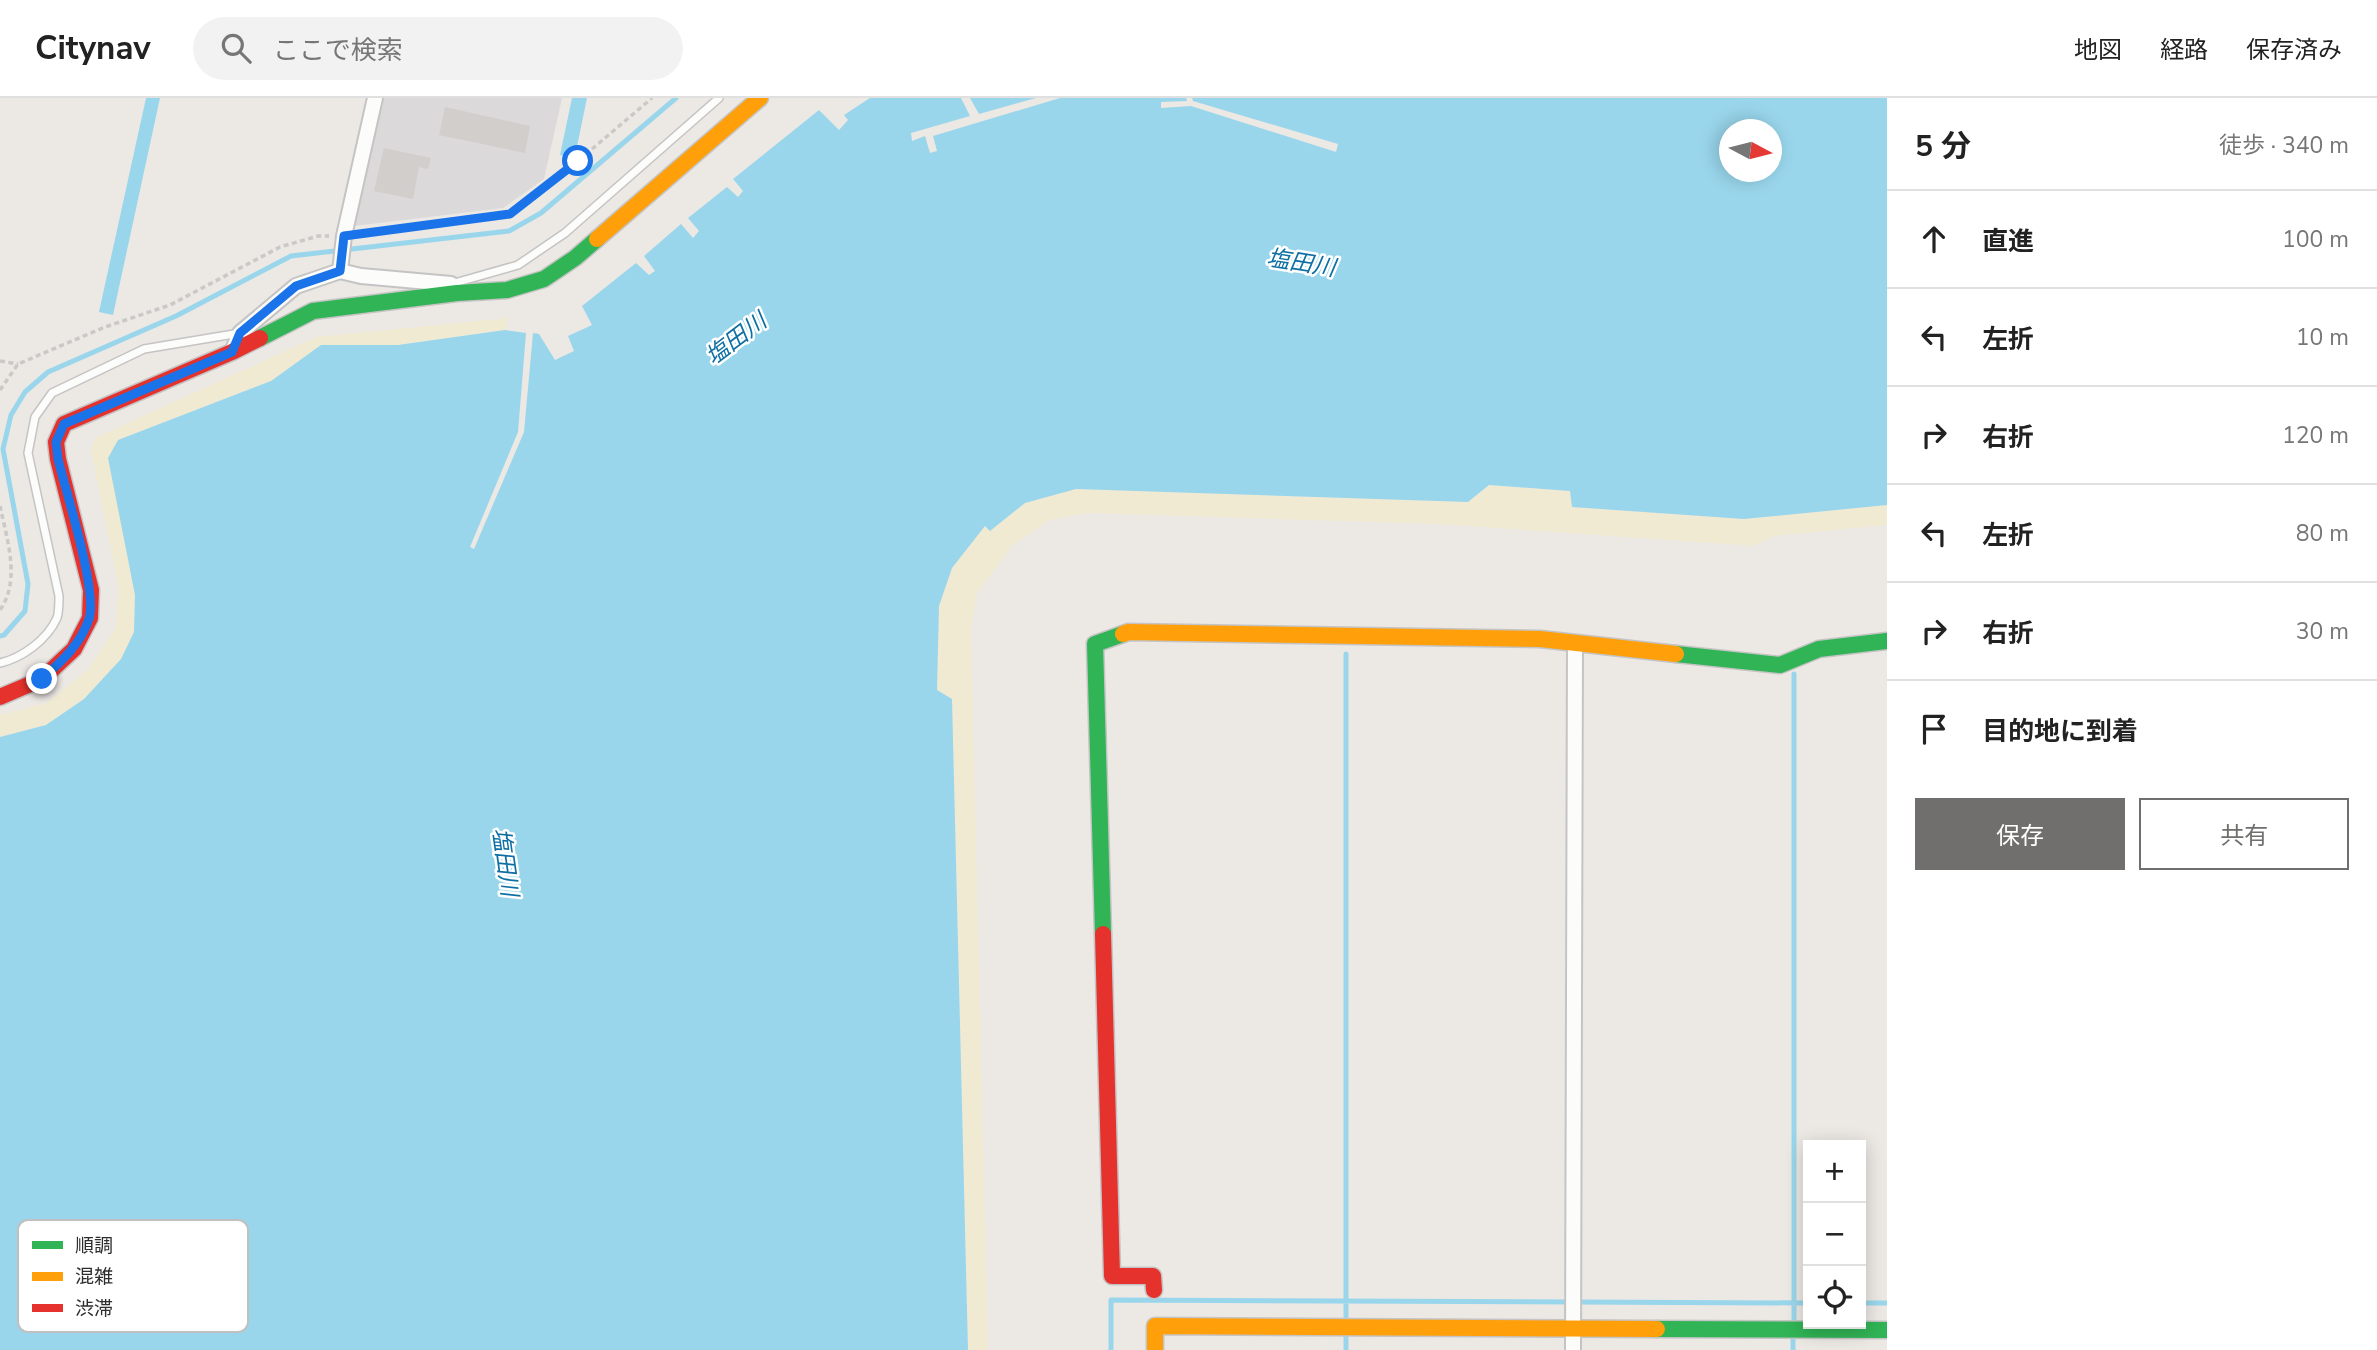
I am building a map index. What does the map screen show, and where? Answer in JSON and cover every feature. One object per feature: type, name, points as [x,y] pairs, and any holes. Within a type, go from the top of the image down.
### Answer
[{"type":"street","points":[[340,266],[374,98]]},
{"type":"street","points":[[232,352],[240,333],[296,286],[340,266],[361,276],[454,289],[507,290],[544,279],[575,258],[760,98]]},
{"type":"street","points":[[0,696],[42,679],[74,649],[90,618],[91,590],[58,459],[56,442],[64,424],[232,352],[313,311],[454,289]]},
{"type":"street","points":[[1154,1290],[1153,1276],[1112,1276],[1095,645],[1128,632],[1540,639],[1780,665],[1819,649],[1887,641]]},
{"type":"street","points":[[1573,1350],[1575,644]]},
{"type":"street","points":[[1155,1350],[1155,1326],[1574,1321],[1887,1330]]},
{"type":"lane","points":[[454,289],[519,265],[556,239],[719,98]]},
{"type":"lane","points":[[0,663],[38,643],[57,617],[59,596],[28,453],[35,417],[52,393],[144,349],[240,333]]},
{"type":"path","points":[[0,390],[18,365],[105,327],[170,305],[280,247],[318,236],[344,236],[510,214],[562,175],[652,98]]},
{"type":"path","points":[[0,361],[18,365]]},
{"type":"path","points":[[0,506],[12,568],[9,598],[0,610]]},
{"type":"shaded area","points":[[383,98],[562,98],[544,179],[503,208],[354,226]]},
{"type":"sand","points":[[508,318],[505,330],[398,345],[321,345],[271,381],[118,440],[135,595],[134,632],[121,659],[84,699],[46,725],[0,737],[0,715],[46,703],[87,671],[115,629],[119,588],[91,451],[95,438],[316,337]]},
{"type":"sand","points":[[1489,485],[1570,491],[1572,507],[1744,519],[1887,505],[1887,525],[1773,536],[1754,546],[1439,524],[1087,513],[1050,520],[1013,545],[977,593],[971,629],[988,1350],[968,1350],[952,700],[937,690],[939,606],[952,568],[985,525],[990,531],[1025,503],[1076,489],[1468,502]]},
{"type":"water","points":[[146,98],[160,98],[113,315],[99,312]]},
{"type":"water","points":[[572,98],[587,98],[575,156],[560,155]]},
{"type":"water","name":"塩田川","points":[[870,98],[961,98],[970,116],[911,133],[912,141],[925,136],[930,153],[937,151],[933,136],[1060,98],[1186,98],[1187,101],[1161,102],[1161,108],[1191,106],[1336,152],[1338,144],[1193,101],[1192,98],[1887,98],[1887,505],[1744,519],[1572,507],[1570,491],[1489,485],[1468,502],[1076,489],[1025,503],[990,531],[985,526],[952,568],[939,606],[937,690],[952,699],[968,1350],[0,1350],[0,737],[46,725],[84,699],[121,659],[134,632],[135,595],[108,458],[118,440],[271,381],[321,345],[398,345],[505,330],[526,333],[518,432],[470,547],[474,549],[524,432],[533,333],[539,334],[555,360],[574,351],[568,336],[592,325],[582,306],[636,263],[649,275],[655,271],[644,256],[681,224],[693,238],[699,231],[688,218],[727,187],[738,197],[743,191],[733,179],[819,110],[839,130],[848,120],[844,115]]},
{"type":"water","points":[[970,98],[1036,98],[979,114]]},
{"type":"building","points":[[445,107],[530,126],[525,153],[439,135]]},
{"type":"building","points":[[384,148],[431,158],[428,169],[419,167],[413,199],[374,191]]},
{"type":"waterway","points":[[0,636],[4,635],[25,611],[28,584],[3,449],[11,415],[25,392],[48,372],[176,316],[291,256],[509,231],[541,213],[676,98]]},
{"type":"waterway","points":[[1346,654],[1346,1319]]},
{"type":"waterway","points":[[1794,674],[1794,1320]]},
{"type":"waterway","points":[[1111,1350],[1111,1300],[1803,1303]]},
{"type":"waterway","points":[[1866,1303],[1887,1303]]},
{"type":"waterway","points":[[1346,1336],[1346,1350]]},
{"type":"waterway","points":[[1793,1337],[1793,1350]]},
{"type":"traffic: fast","points":[[260,338],[313,311],[457,293],[507,290],[544,279],[597,239]]},
{"type":"traffic: fast","points":[[1103,934],[1095,644],[1123,634]]},
{"type":"traffic: fast","points":[[1676,654],[1780,665],[1819,649],[1887,641]]},
{"type":"traffic: fast","points":[[1657,1329],[1887,1330]]},
{"type":"traffic: slow","points":[[597,239],[760,98]]},
{"type":"traffic: slow","points":[[1123,634],[1540,639],[1676,654]]},
{"type":"traffic: slow","points":[[1155,1350],[1155,1326],[1657,1329]]},
{"type":"traffic: jam","points":[[0,697],[42,679],[74,649],[90,618],[91,590],[58,459],[56,442],[64,424],[260,338]]},
{"type":"traffic: jam","points":[[1103,934],[1112,1276],[1153,1276],[1154,1290]]},
{"type":"route","points":[[42,679],[74,649],[90,618],[91,590],[58,459],[56,442],[64,424],[232,352],[240,333],[296,286],[340,271],[344,236],[510,214],[578,161]]}]
